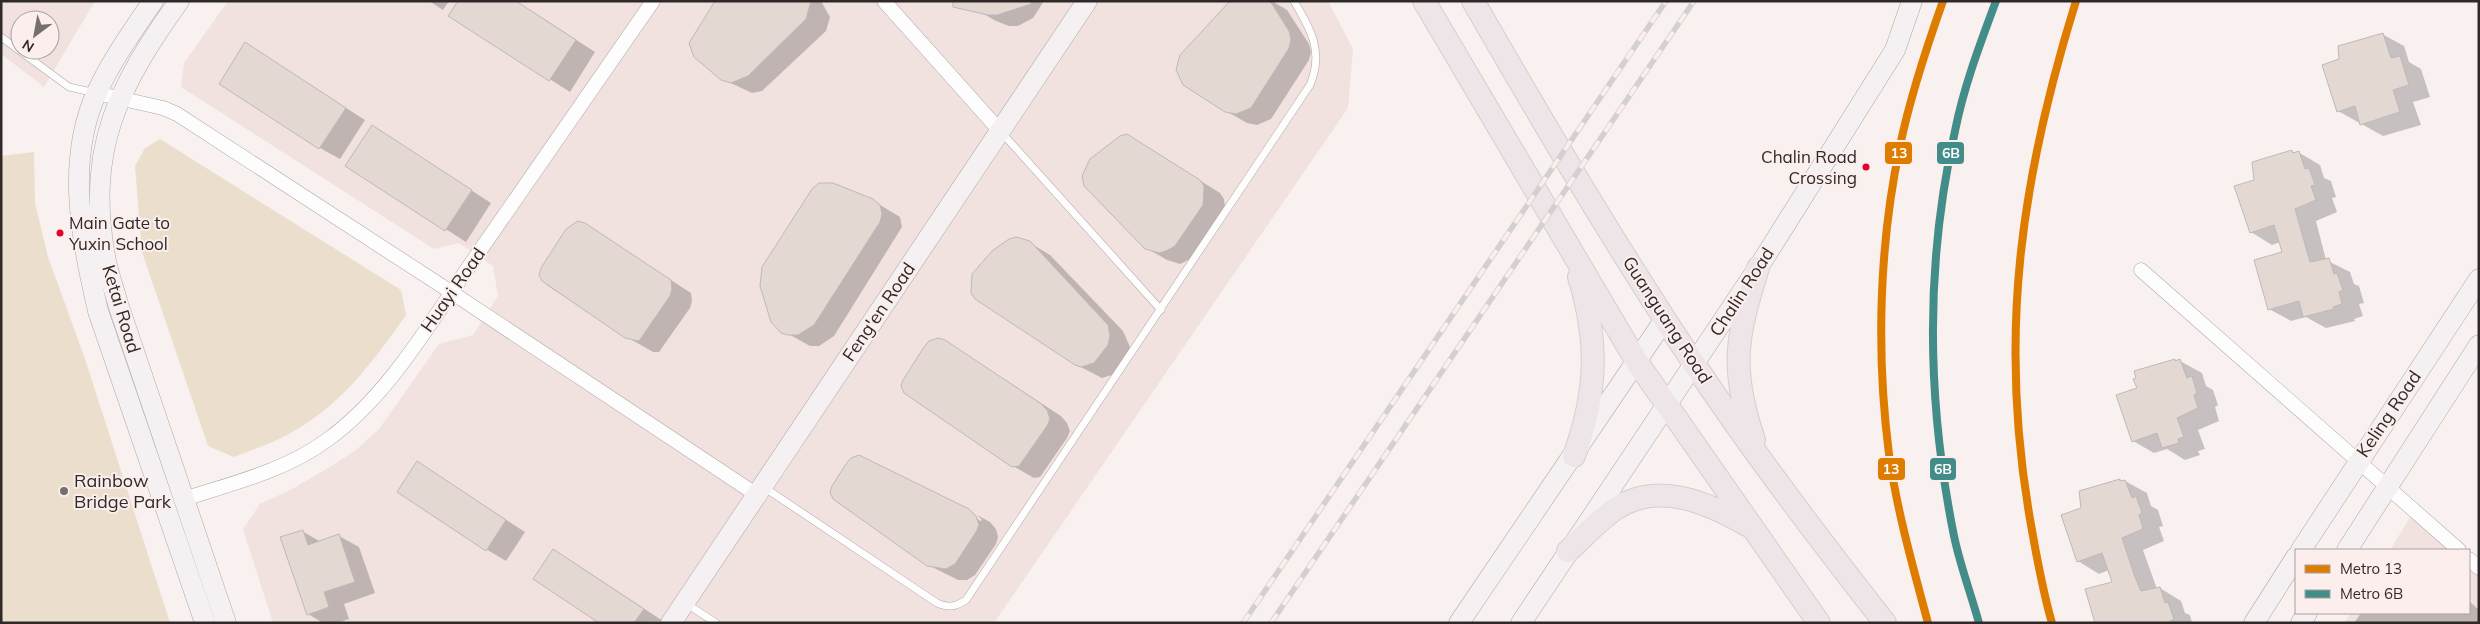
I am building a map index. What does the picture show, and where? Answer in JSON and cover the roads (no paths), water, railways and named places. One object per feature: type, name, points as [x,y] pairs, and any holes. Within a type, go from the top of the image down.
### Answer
[{"type":"main road","name":"Ketai Road","points":[[153,1],[96,93],[83,139],[80,166],[81,221],[87,262],[98,311],[205,623]]},
{"type":"main road","name":"Ketai Road","points":[[179,1],[131,73],[120,98],[106,135],[100,166],[100,208],[105,257],[118,304],[226,623]]},
{"type":"main road","name":"Feng'en Road","points":[[671,623],[1087,1]]},
{"type":"main road","points":[[1424,1],[1637,362],[1819,623]]},
{"type":"main road","name":"Guanguang Road","points":[[1473,1],[1543,122],[1694,364],[1762,462],[1885,623]]},
{"type":"main road","name":"Chalin Road","points":[[1521,623],[1758,268],[1896,50],[1912,1]]},
{"type":"main road","points":[[1569,248],[1587,312],[1593,368],[1592,396],[1584,428],[1574,456]]},
{"type":"main road","points":[[1758,268],[1742,319],[1737,351],[1740,386],[1748,421],[1762,462]]},
{"type":"main road","name":"Keling Road","points":[[2302,549],[2479,279]]},
{"type":"main road","points":[[1459,623],[1574,456],[1665,319]]},
{"type":"main road","name":"Keling Road","points":[[2348,549],[2479,345]]},
{"type":"main road","points":[[1568,551],[1616,508],[1634,500],[1656,495],[1699,501],[1753,528]]},
{"type":"main road","points":[[2254,623],[2295,559]]},
{"type":"street","name":"Huayi Road","points":[[184,499],[262,474],[296,459],[326,441],[353,420],[382,388],[451,292],[654,1]]},
{"type":"street","points":[[884,1],[1000,131]]},
{"type":"street","points":[[96,93],[163,108],[177,114],[759,490]]},
{"type":"street","points":[[2141,270],[2458,549]]},
{"type":"lane","points":[[759,490],[938,603],[947,607],[956,606],[966,600],[1310,85],[1316,70],[1317,53],[1312,36],[1294,1]]},
{"type":"lane","points":[[1,37],[54,78],[69,87],[96,93]]},
{"type":"lane","points":[[1000,131],[1161,310]]},
{"type":"lane","points":[[684,602],[716,623]]},
{"type":"railway","points":[[1243,623],[1666,1]]},
{"type":"railway","points":[[1271,623],[1694,1]]},
{"type":"metro line","name":"13","points":[[1928,623],[1911,560],[1892,475],[1885,416],[1881,338],[1884,260],[1893,184],[1909,109],[1943,1]]},
{"type":"metro line","name":"6B","points":[[1979,623],[1956,547],[1945,486],[1935,384],[1934,282],[1945,181],[1955,131],[1978,49],[1996,1]]},
{"type":"metro line","name":"13","points":[[2052,623],[2042,584],[2030,519],[2021,451],[2016,385],[2016,321],[2020,257],[2029,194],[2041,131],[2076,1]]},
{"type":"place","name":"Chalin Road Crossing","points":[[1866,167]]},
{"type":"place","name":"Main Gate to Yuxin School","points":[[60,233]]},
{"type":"place","name":"Rainbow Bridge Park","points":[[64,491]]}]
